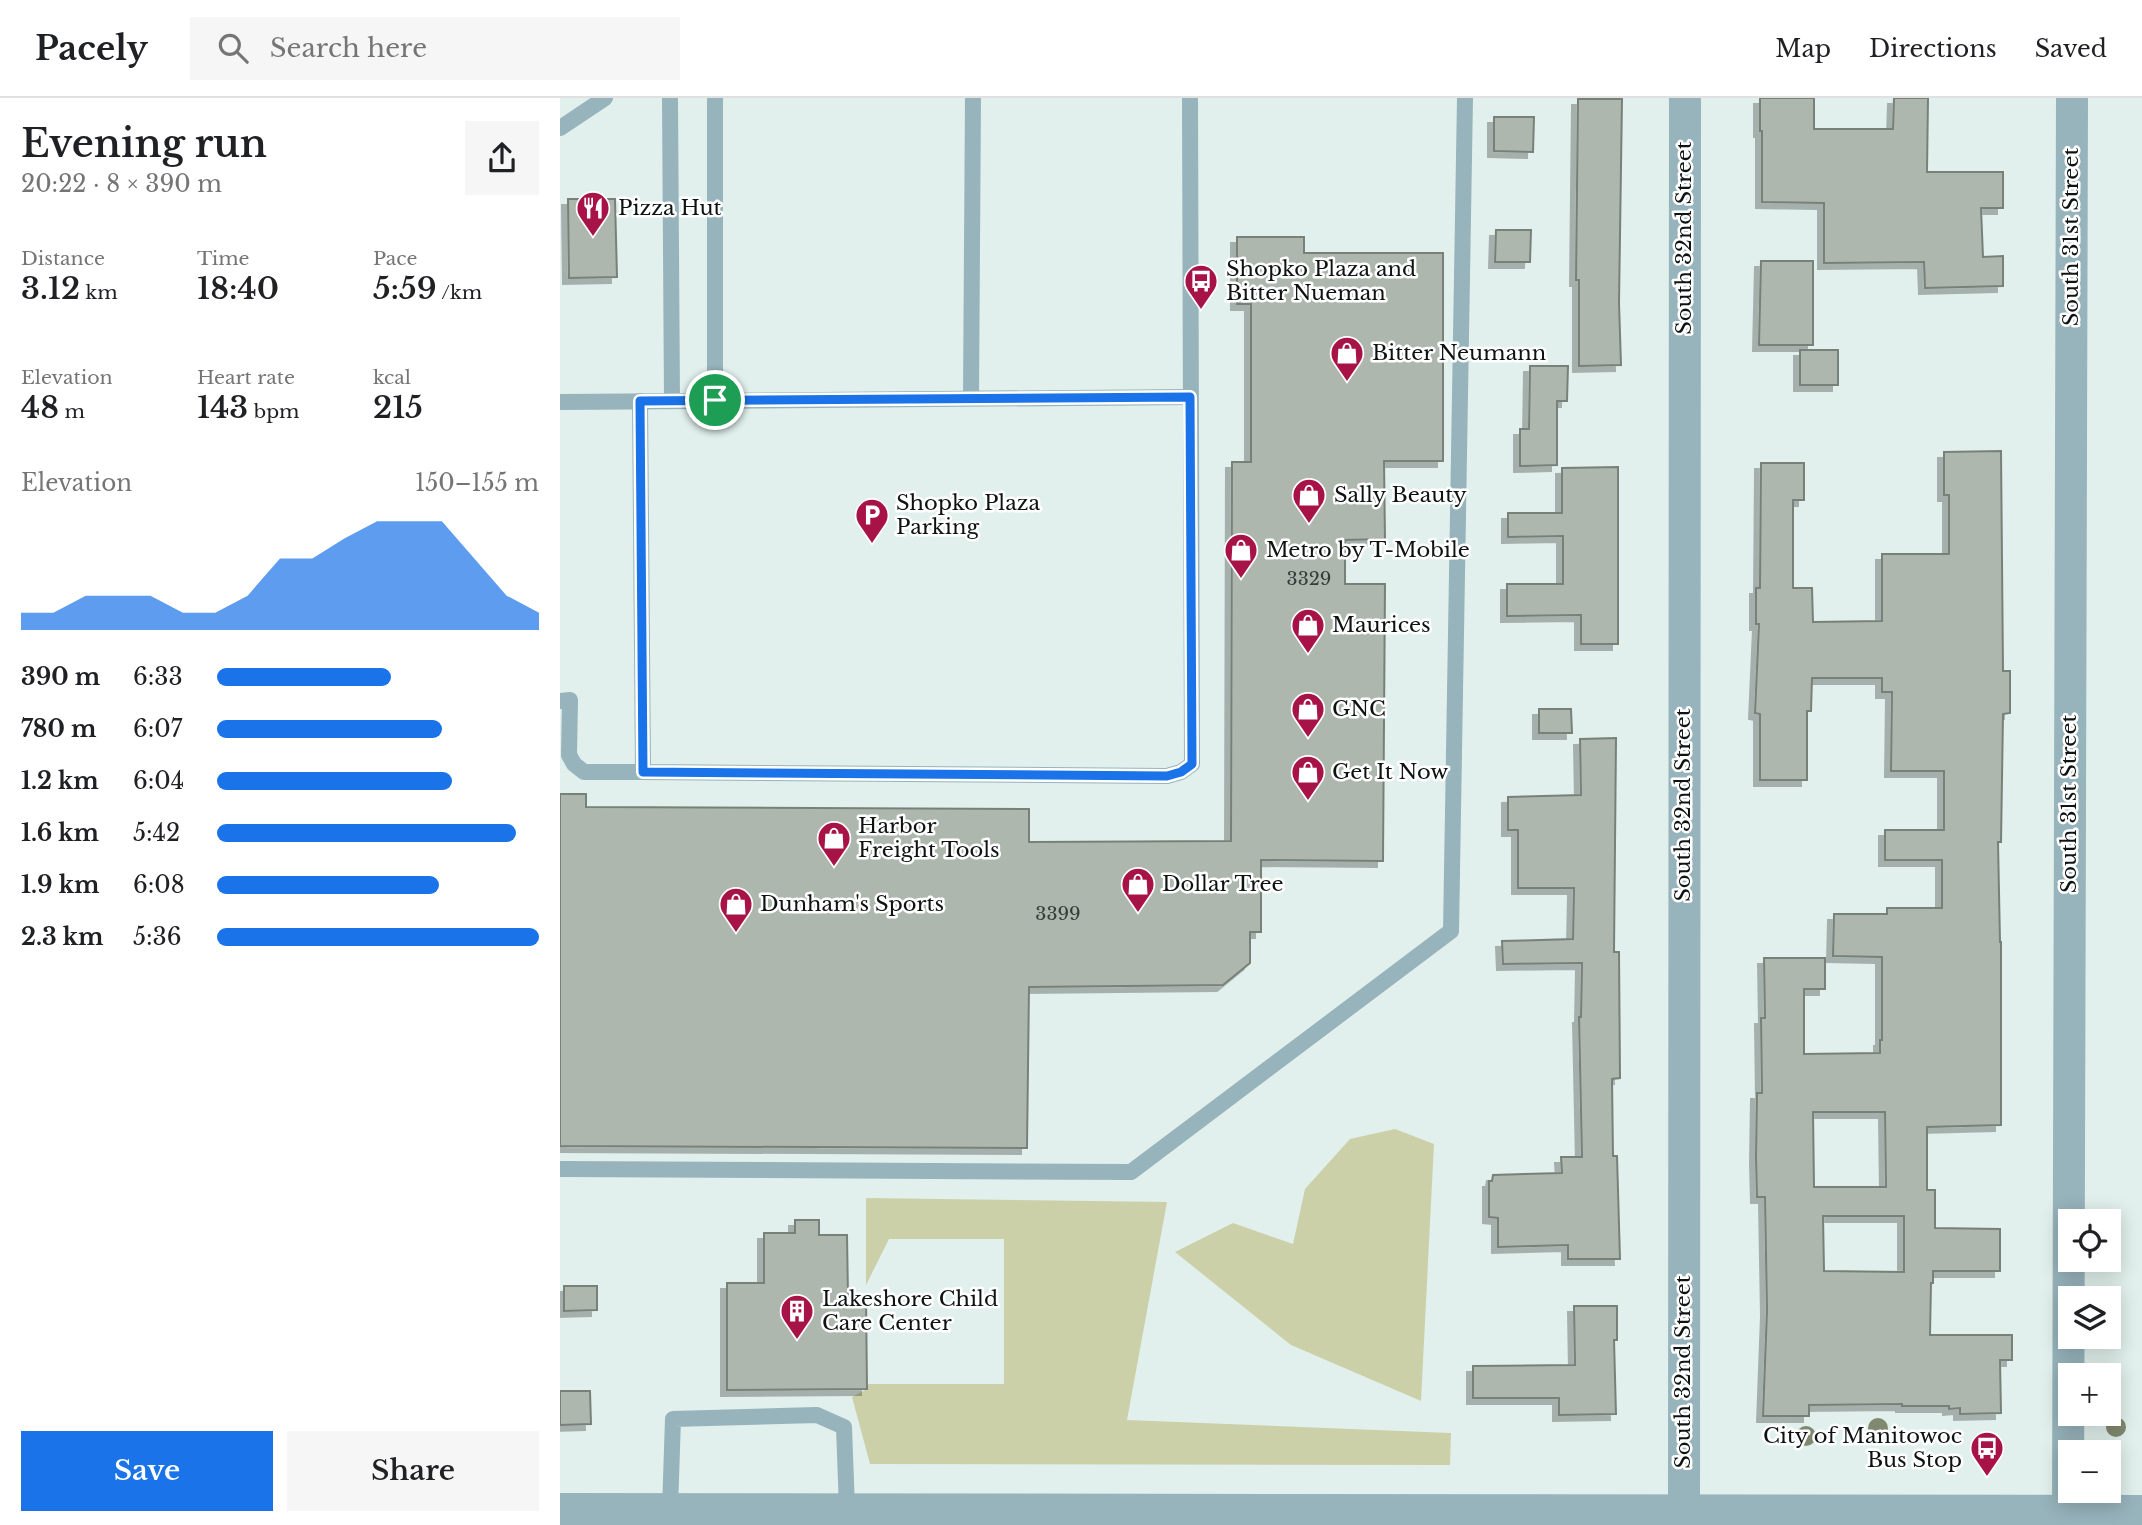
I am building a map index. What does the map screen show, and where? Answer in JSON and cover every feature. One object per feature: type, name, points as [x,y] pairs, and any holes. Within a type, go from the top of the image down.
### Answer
[{"type":"street","name":"South 32nd Street","points":[[1684,1512],[1685,98]]},
{"type":"street","name":"South 31st Street","points":[[2068,1511],[2072,98]]},
{"type":"street","points":[[560,1508],[670,1509],[848,1517],[2142,1511]]},
{"type":"lane","points":[[560,128],[605,98]]},
{"type":"lane","points":[[670,98],[672,401]]},
{"type":"lane","points":[[715,98],[715,400]]},
{"type":"lane","points":[[971,397],[974,98]]},
{"type":"lane","points":[[560,701],[570,701],[569,755],[574,764],[584,772],[1167,776],[1181,772],[1192,764],[1190,98]]},
{"type":"lane","points":[[560,1169],[1131,1172],[1451,931],[1465,98]]},
{"type":"lane","points":[[560,402],[1190,397]]},
{"type":"lane","points":[[640,401],[643,772]]},
{"type":"lane","points":[[670,1509],[673,1419],[817,1415],[844,1427],[848,1517]]},
{"type":"green space","points":[[1395,1129],[1434,1144],[1421,1401],[1291,1345],[1175,1252],[1233,1223],[1293,1244],[1305,1189],[1350,1139]]},
{"type":"green space","points":[[866,1198],[1167,1202],[1127,1420],[1451,1433],[1450,1465],[870,1464],[852,1397],[867,1389],[867,1384],[1004,1384],[1004,1239],[889,1239],[866,1285]]},
{"type":"building","points":[[1760,98],[1814,98],[1814,129],[1893,129],[1894,98],[1928,98],[1927,172],[2003,172],[2003,208],[1981,208],[1983,257],[2003,256],[2003,286],[1925,288],[1924,262],[1824,263],[1824,203],[1762,202]]},
{"type":"building","points":[[1578,99],[1622,99],[1619,303],[1621,365],[1579,366],[1579,280],[1576,280]]},
{"type":"building","points":[[1494,117],[1534,117],[1533,152],[1494,151]]},
{"type":"building","name":"Pizza Hut","points":[[568,199],[615,199],[617,277],[569,278]]},
{"type":"building","points":[[1496,230],[1531,230],[1530,262],[1495,262]]},
{"type":"building","points":[[1237,237],[1304,237],[1304,253],[1443,253],[1443,461],[1384,461],[1385,539],[1345,540],[1345,584],[1385,584],[1383,861],[1261,860],[1261,932],[1250,932],[1250,963],[1223,985],[1029,987],[1027,1148],[560,1146],[560,794],[586,794],[586,807],[1029,809],[1029,842],[1231,841],[1232,462],[1251,462],[1251,304],[1237,304]]},
{"type":"building","points":[[1761,261],[1813,261],[1813,345],[1759,345]]},
{"type":"building","points":[[1800,350],[1838,350],[1838,385],[1800,385]]},
{"type":"building","points":[[1530,366],[1568,366],[1567,401],[1557,401],[1557,465],[1520,466],[1520,429],[1529,429]]},
{"type":"building","points":[[2001,451],[2003,671],[2010,671],[2010,713],[2003,714],[2001,842],[1998,842],[2001,1125],[1927,1127],[1927,1190],[1935,1190],[1935,1228],[2000,1229],[2000,1271],[1933,1271],[1930,1335],[2012,1335],[2012,1360],[2000,1360],[2001,1413],[1960,1414],[1960,1408],[1949,1409],[1949,1406],[1902,1404],[1809,1405],[1809,1416],[1763,1416],[1767,1310],[1765,1197],[1757,1197],[1756,1157],[1757,1093],[1762,1093],[1761,1018],[1765,1018],[1764,958],[1825,958],[1825,989],[1804,989],[1804,1054],[1880,1053],[1882,957],[1833,956],[1834,914],[1887,914],[1887,908],[1942,908],[1942,860],[1885,860],[1885,830],[1944,830],[1944,771],[1891,771],[1892,692],[1882,692],[1882,678],[1812,678],[1811,711],[1807,711],[1807,780],[1760,780],[1760,714],[1755,713],[1761,463],[1804,463],[1804,500],[1793,500],[1793,588],[1812,588],[1813,622],[1882,621],[1882,554],[1949,554],[1949,495],[1944,495],[1944,452]],"holes":[[[1813,1112],[1885,1112],[1886,1187],[1814,1187]],[[1823,1216],[1904,1216],[1904,1272],[1824,1271]]]},
{"type":"building","points":[[1618,467],[1618,644],[1581,644],[1581,615],[1507,616],[1507,584],[1563,584],[1563,536],[1508,537],[1508,513],[1562,513],[1562,468]]},
{"type":"building","points":[[1539,709],[1571,709],[1572,733],[1539,733]]},
{"type":"building","points":[[1616,738],[1614,952],[1619,952],[1620,1078],[1612,1079],[1613,1156],[1617,1156],[1620,1259],[1568,1259],[1568,1245],[1498,1247],[1498,1218],[1489,1217],[1489,1181],[1492,1181],[1493,1175],[1562,1173],[1561,1157],[1582,1157],[1579,1017],[1582,963],[1503,964],[1502,941],[1573,939],[1574,888],[1518,888],[1518,830],[1508,830],[1508,797],[1581,795],[1580,739]]},
{"type":"building","name":"Lakeshore Child Care Center","points":[[795,1220],[819,1220],[819,1235],[847,1235],[848,1297],[866,1297],[867,1389],[727,1390],[727,1283],[764,1283],[764,1233],[795,1233]]},
{"type":"building","points":[[564,1286],[597,1286],[597,1310],[564,1311]]},
{"type":"building","points":[[1574,1306],[1617,1306],[1617,1340],[1614,1340],[1616,1414],[1559,1415],[1559,1398],[1473,1398],[1473,1366],[1575,1365]]},
{"type":"building","points":[[560,1391],[590,1391],[591,1424],[560,1425]]},
{"type":"place","name":"Pizza Hut","points":[[593,238]]},
{"type":"place","name":"Shopko Plaza and Bitter Nueman","points":[[1201,311]]},
{"type":"place","name":"Bitter Neumann","points":[[1347,383]]},
{"type":"place","name":"Sally Beauty","points":[[1309,525]]},
{"type":"place","name":"Shopko Plaza Parking","points":[[872,545]]},
{"type":"place","name":"Metro by T-Mobile","points":[[1241,580]]},
{"type":"place","name":"Maurices","points":[[1308,655]]},
{"type":"place","name":"GNC","points":[[1308,739]]},
{"type":"place","name":"Get It Now","points":[[1308,802]]},
{"type":"place","name":"Harbor Freight Tools","points":[[834,868]]},
{"type":"place","name":"Dollar Tree","points":[[1138,914]]},
{"type":"place","name":"Dunham's Sports","points":[[736,934]]},
{"type":"place","name":"Lakeshore Child Care Center","points":[[797,1341]]},
{"type":"place","name":"City of Manitowoc Bus Stop","points":[[1987,1478]]},
{"type":"route","points":[[1190,397],[1192,764],[1181,772],[1167,776],[643,772],[640,401],[715,400],[1190,397]]}]
